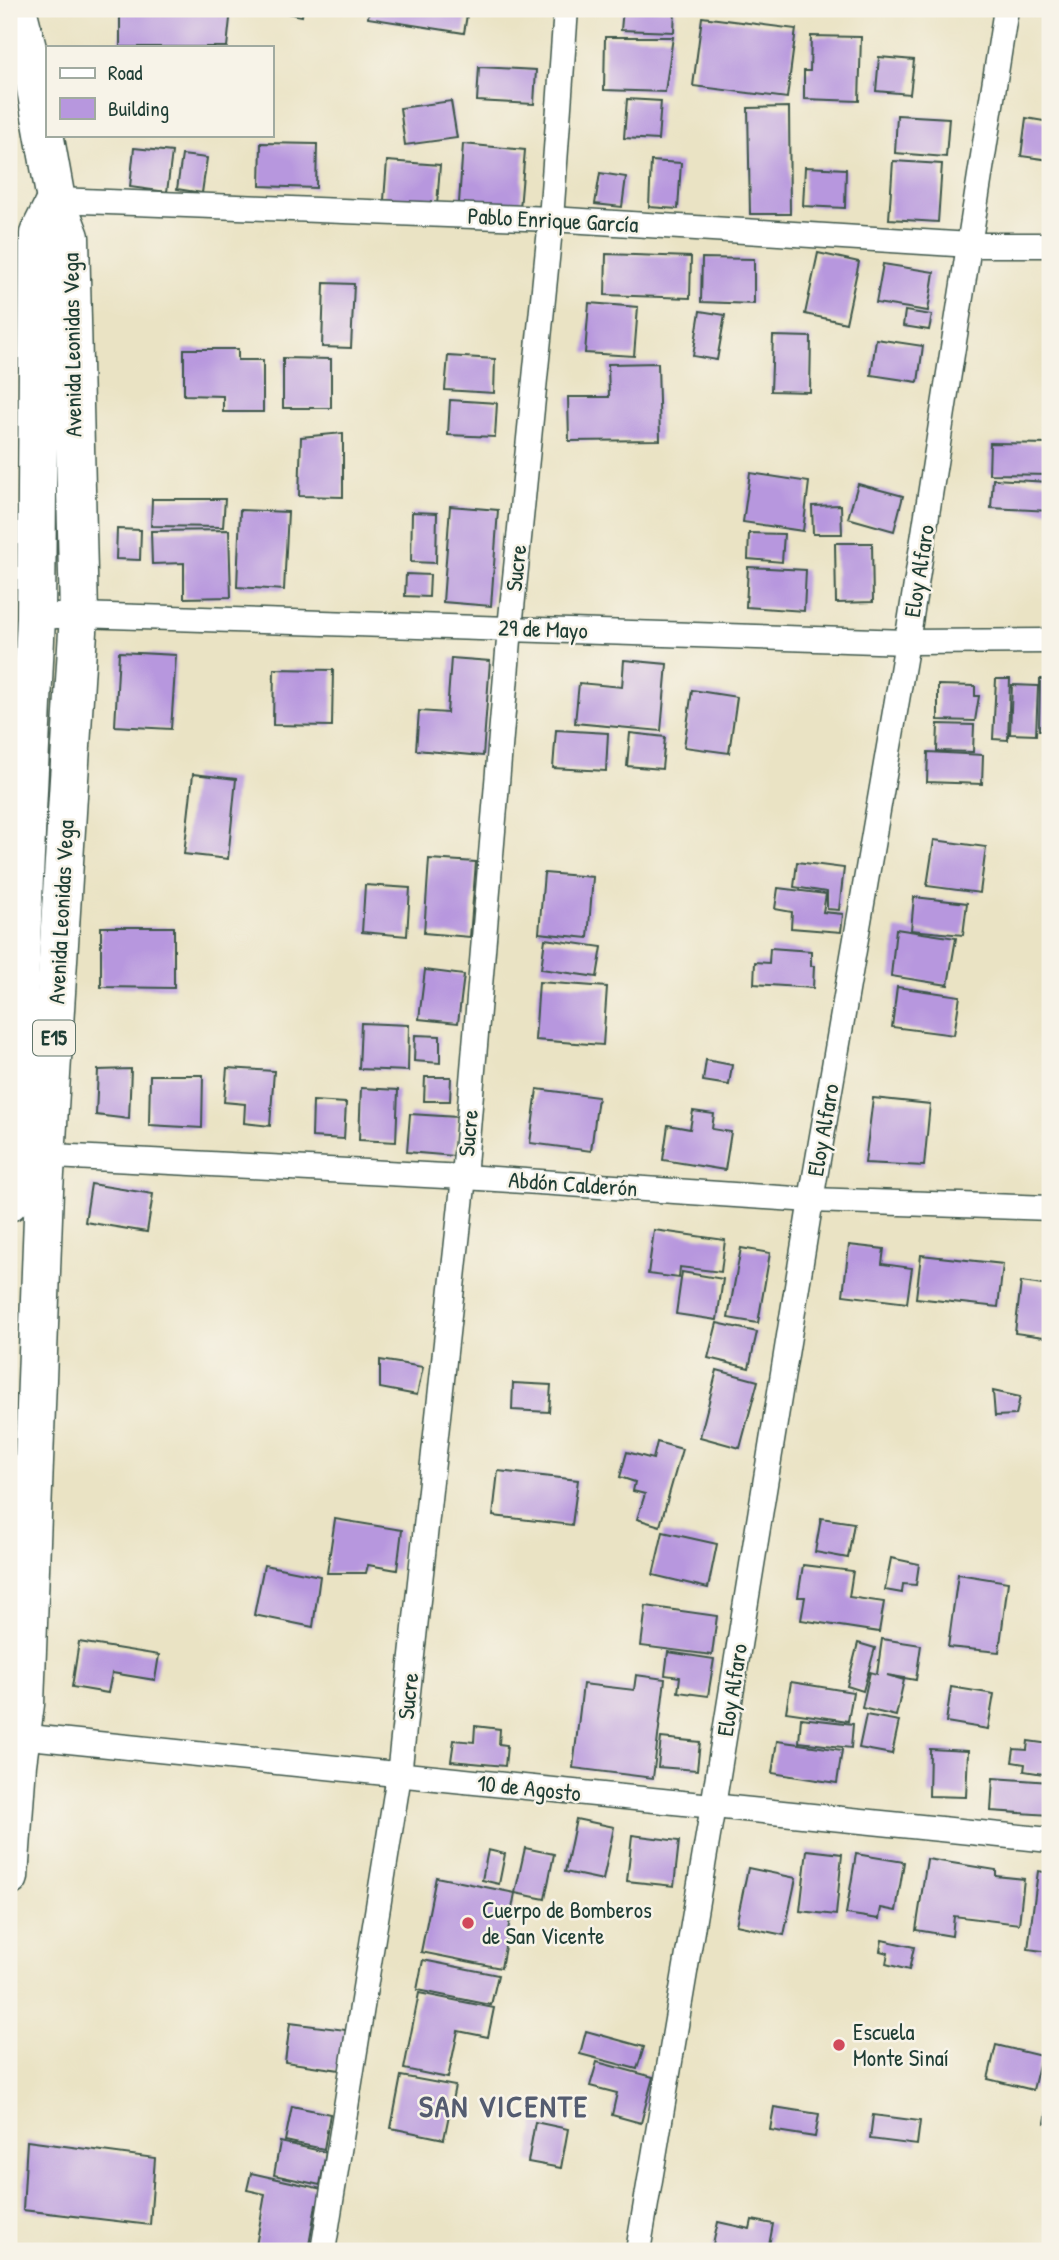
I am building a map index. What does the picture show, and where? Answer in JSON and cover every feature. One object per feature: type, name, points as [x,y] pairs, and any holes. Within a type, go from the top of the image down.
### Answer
[{"type":"highway","name":"Avenida Leonidas Vega","points":[[9,1202],[30,1154],[79,615],[70,237],[56,200],[33,72],[17,9]]},
{"type":"highway","name":"Avenida Leonidas Vega","points":[[9,1877],[17,1764],[15,1735],[25,1704],[44,1190],[30,1154],[39,234],[56,200]]},
{"type":"street","name":"Sucre","points":[[323,2251],[399,1775],[464,1177],[510,628],[551,219],[566,9]]},
{"type":"street","name":"Eloy Alfaro","points":[[638,2251],[811,1200],[907,642],[1006,9]]},
{"type":"street","name":"Pablo Enrique García","points":[[56,200],[551,219],[971,245],[1050,245]]},
{"type":"street","name":"29 de Mayo","points":[[36,617],[79,615],[907,642],[1050,641]]},
{"type":"street","name":"Abdón Calderón","points":[[30,1154],[464,1177],[811,1200],[1050,1208]]},
{"type":"street","name":"10 de Agosto","points":[[15,1735],[1050,1840]]},
{"type":"building","points":[[120,9],[231,9],[227,46],[120,46]]},
{"type":"building","points":[[271,9],[303,9],[302,16]]},
{"type":"building","points":[[369,9],[468,9],[464,33],[368,18]]},
{"type":"building","points":[[623,9],[675,9],[674,32],[621,30]]},
{"type":"building","points":[[702,17],[796,29],[787,98],[693,86]]},
{"type":"building","points":[[811,36],[861,37],[859,101],[804,99],[804,71],[810,71]]},
{"type":"building","points":[[605,37],[673,37],[665,92],[604,90]]},
{"type":"building","points":[[879,57],[914,60],[910,94],[876,91]]},
{"type":"building","points":[[479,67],[536,70],[534,104],[477,101]]},
{"type":"building","points":[[627,99],[661,101],[658,140],[624,138]]},
{"type":"building","points":[[451,101],[457,138],[405,145],[400,108]]},
{"type":"building","points":[[789,107],[790,214],[750,214],[748,108]]},
{"type":"building","points":[[897,115],[949,118],[946,157],[895,153]]},
{"type":"building","points":[[1026,118],[1050,122],[1050,160],[1021,156]]},
{"type":"building","points":[[261,143],[317,144],[316,188],[260,186]]},
{"type":"building","points":[[463,144],[525,150],[520,209],[459,203]]},
{"type":"building","points":[[134,148],[172,152],[167,192],[130,187]]},
{"type":"building","points":[[182,155],[207,158],[202,193],[177,189]]},
{"type":"building","points":[[387,161],[440,165],[437,205],[384,200]]},
{"type":"building","points":[[651,161],[681,163],[678,209],[649,207]]},
{"type":"building","points":[[893,161],[942,164],[938,222],[889,219]]},
{"type":"building","points":[[805,167],[846,169],[845,208],[803,206]]},
{"type":"building","points":[[600,173],[626,177],[622,207],[595,204]]},
{"type":"building","points":[[818,253],[859,262],[846,323],[805,314]]},
{"type":"building","points":[[606,254],[691,257],[690,298],[605,295]]},
{"type":"building","points":[[702,258],[754,259],[754,304],[701,302]]},
{"type":"building","points":[[883,264],[934,272],[928,311],[876,303]]},
{"type":"building","points":[[324,283],[354,284],[351,348],[322,347]]},
{"type":"building","points":[[589,303],[638,307],[634,356],[585,353]]},
{"type":"building","points":[[700,311],[725,315],[717,360],[693,356]]},
{"type":"building","points":[[905,311],[932,315],[929,330],[903,326]]},
{"type":"building","points":[[773,336],[811,337],[810,392],[771,391]]},
{"type":"building","points":[[876,339],[923,346],[918,382],[871,375]]},
{"type":"building","points":[[184,349],[238,349],[238,360],[263,360],[263,412],[223,412],[223,396],[184,395]]},
{"type":"building","points":[[448,356],[495,359],[494,393],[445,390]]},
{"type":"building","points":[[283,358],[331,359],[331,408],[283,408]]},
{"type":"building","points":[[658,363],[660,440],[569,441],[568,397],[609,397],[608,364]]},
{"type":"building","points":[[450,400],[497,403],[495,437],[448,435]]},
{"type":"building","points":[[343,433],[343,497],[299,496],[301,437]]},
{"type":"building","points":[[990,443],[1050,444],[1050,475],[989,474]]},
{"type":"building","points":[[750,473],[809,482],[803,531],[743,522]]},
{"type":"building","points":[[993,479],[1050,482],[1050,511],[991,508]]},
{"type":"building","points":[[858,484],[903,496],[894,531],[848,518]]},
{"type":"building","points":[[152,499],[225,499],[223,527],[151,526]]},
{"type":"building","points":[[841,505],[842,534],[813,534],[812,506]]},
{"type":"building","points":[[450,506],[498,510],[491,606],[443,602]]},
{"type":"building","points":[[240,510],[288,512],[284,590],[237,587]]},
{"type":"building","points":[[412,512],[437,513],[436,563],[411,562]]},
{"type":"building","points":[[117,529],[141,530],[140,560],[116,559]]},
{"type":"building","points":[[229,530],[231,597],[184,598],[184,563],[152,564],[151,531]]},
{"type":"building","points":[[749,533],[784,534],[782,562],[748,559]]},
{"type":"building","points":[[835,543],[872,543],[873,602],[836,603]]},
{"type":"building","points":[[748,567],[806,570],[804,611],[746,607]]},
{"type":"building","points":[[406,574],[430,575],[429,597],[405,596]]},
{"type":"building","points":[[119,652],[176,655],[171,729],[115,726]]},
{"type":"building","points":[[451,658],[490,661],[483,756],[416,750],[419,711],[447,713]]},
{"type":"building","points":[[624,660],[667,664],[661,731],[575,723],[579,683],[622,687]]},
{"type":"building","points":[[274,669],[333,670],[332,726],[273,725]]},
{"type":"building","points":[[996,679],[1010,679],[1008,740],[993,739]]},
{"type":"building","points":[[1040,679],[1050,679],[1050,730],[1039,730]]},
{"type":"building","points":[[938,685],[975,686],[975,696],[979,696],[975,721],[938,720]]},
{"type":"building","points":[[1012,685],[1038,686],[1036,735],[1010,734]]},
{"type":"building","points":[[692,690],[737,697],[729,753],[684,747]]},
{"type":"building","points":[[938,724],[974,725],[973,752],[937,751]]},
{"type":"building","points":[[556,730],[608,733],[606,771],[553,768]]},
{"type":"building","points":[[630,733],[665,737],[662,769],[627,766]]},
{"type":"building","points":[[928,752],[983,755],[982,784],[927,782]]},
{"type":"building","points":[[193,774],[236,779],[228,859],[184,854]]},
{"type":"building","points":[[934,840],[986,847],[980,893],[927,886]]},
{"type":"building","points":[[429,859],[476,862],[470,937],[424,933]]},
{"type":"building","points":[[797,862],[844,868],[839,910],[827,909],[827,892],[794,887]]},
{"type":"building","points":[[544,873],[593,877],[588,938],[539,933]]},
{"type":"building","points":[[365,885],[410,888],[407,936],[362,932]]},
{"type":"building","points":[[778,888],[826,894],[823,912],[843,914],[841,932],[791,928],[792,912],[775,909]]},
{"type":"building","points":[[914,897],[967,903],[963,935],[911,930]]},
{"type":"building","points":[[101,927],[174,927],[174,988],[101,987]]},
{"type":"building","points":[[896,929],[956,938],[948,985],[891,976]]},
{"type":"building","points":[[545,939],[602,947],[597,977],[541,969]]},
{"type":"building","points":[[770,948],[811,951],[811,966],[814,966],[813,988],[754,984],[755,962],[769,963]]},
{"type":"building","points":[[425,970],[464,975],[458,1023],[419,1019]]},
{"type":"building","points":[[539,982],[607,987],[603,1045],[535,1040]]},
{"type":"building","points":[[897,987],[960,996],[954,1035],[892,1027]]},
{"type":"building","points":[[361,1023],[409,1025],[408,1071],[359,1069]]},
{"type":"building","points":[[415,1035],[440,1036],[440,1063],[414,1061]]},
{"type":"building","points":[[706,1060],[732,1065],[729,1085],[703,1081]]},
{"type":"building","points":[[227,1068],[274,1071],[270,1126],[244,1123],[245,1104],[224,1102]]},
{"type":"building","points":[[131,1069],[129,1119],[96,1115],[98,1070]]},
{"type":"building","points":[[150,1075],[203,1075],[202,1128],[149,1125]]},
{"type":"building","points":[[425,1077],[451,1077],[450,1101],[424,1101]]},
{"type":"building","points":[[361,1088],[398,1090],[396,1142],[359,1140]]},
{"type":"building","points":[[537,1089],[598,1097],[591,1151],[530,1143]]},
{"type":"building","points":[[873,1098],[930,1104],[924,1166],[865,1163]]},
{"type":"building","points":[[313,1101],[346,1103],[344,1139],[312,1137]]},
{"type":"building","points":[[693,1111],[714,1114],[712,1129],[731,1132],[725,1170],[663,1160],[668,1125],[690,1129]]},
{"type":"building","points":[[410,1114],[457,1117],[454,1156],[407,1152]]},
{"type":"building","points":[[91,1184],[153,1194],[147,1232],[85,1222]]},
{"type":"building","points":[[654,1230],[725,1240],[721,1272],[680,1267],[679,1278],[648,1274]]},
{"type":"building","points":[[849,1245],[884,1249],[882,1264],[912,1268],[907,1303],[843,1295]]},
{"type":"building","points":[[741,1248],[770,1253],[758,1323],[728,1318]]},
{"type":"building","points":[[921,1255],[1003,1264],[998,1307],[916,1298]]},
{"type":"building","points":[[682,1272],[723,1279],[717,1320],[676,1314]]},
{"type":"building","points":[[1021,1282],[1050,1286],[1044,1337],[1015,1333]]},
{"type":"building","points":[[717,1323],[757,1332],[749,1368],[708,1358]]},
{"type":"building","points":[[380,1360],[423,1367],[417,1395],[380,1388]]},
{"type":"building","points":[[717,1370],[758,1381],[740,1448],[700,1437]]},
{"type":"building","points":[[513,1383],[551,1385],[549,1412],[512,1410]]},
{"type":"building","points":[[993,1391],[1020,1397],[1016,1415],[995,1416]]},
{"type":"building","points":[[657,1442],[682,1449],[660,1526],[637,1519],[645,1494],[633,1491],[635,1482],[620,1477],[627,1452],[653,1459]]},
{"type":"building","points":[[498,1471],[578,1480],[572,1525],[493,1516]]},
{"type":"building","points":[[821,1518],[854,1523],[848,1558],[815,1552]]},
{"type":"building","points":[[335,1519],[402,1530],[397,1570],[368,1565],[366,1573],[327,1573]]},
{"type":"building","points":[[663,1532],[717,1544],[708,1588],[653,1575]]},
{"type":"building","points":[[891,1558],[919,1564],[916,1585],[903,1584],[902,1593],[885,1590]]},
{"type":"building","points":[[264,1565],[320,1576],[313,1627],[254,1615]]},
{"type":"building","points":[[803,1565],[853,1571],[849,1597],[884,1602],[879,1632],[801,1620],[805,1597],[798,1597]]},
{"type":"building","points":[[958,1574],[1008,1582],[999,1652],[948,1647]]},
{"type":"building","points":[[646,1606],[717,1616],[712,1655],[641,1646]]},
{"type":"building","points":[[882,1639],[921,1645],[916,1680],[887,1675],[904,1680],[896,1716],[862,1708],[870,1672],[877,1674]]},
{"type":"building","points":[[79,1642],[159,1655],[155,1680],[112,1673],[108,1693],[72,1687]]},
{"type":"building","points":[[858,1643],[875,1648],[863,1691],[847,1686]]},
{"type":"building","points":[[668,1652],[714,1659],[708,1696],[678,1692],[680,1677],[665,1675]]},
{"type":"building","points":[[636,1675],[665,1679],[653,1778],[573,1768],[583,1684],[634,1690]]},
{"type":"building","points":[[791,1682],[853,1692],[848,1721],[786,1712]]},
{"type":"building","points":[[951,1687],[994,1694],[988,1729],[946,1722]]},
{"type":"building","points":[[866,1715],[899,1721],[892,1754],[859,1748]]},
{"type":"building","points":[[801,1718],[853,1724],[851,1748],[799,1742]]},
{"type":"building","points":[[475,1726],[500,1729],[499,1744],[507,1745],[505,1766],[451,1761],[454,1740],[474,1742]]},
{"type":"building","points":[[661,1738],[700,1742],[697,1770],[658,1767]]},
{"type":"building","points":[[777,1741],[842,1750],[837,1783],[772,1773]]},
{"type":"building","points":[[1028,1741],[1050,1744],[1050,1775],[1024,1771],[1025,1764],[1012,1762],[1014,1749],[1027,1750]]},
{"type":"building","points":[[930,1749],[968,1751],[966,1797],[929,1796]]},
{"type":"building","points":[[993,1778],[1050,1782],[1050,1815],[991,1811]]},
{"type":"building","points":[[576,1819],[614,1827],[603,1880],[565,1872]]},
{"type":"building","points":[[632,1835],[679,1841],[674,1886],[627,1881]]},
{"type":"building","points":[[525,1848],[554,1854],[545,1899],[515,1893]]},
{"type":"building","points":[[488,1850],[505,1854],[499,1884],[482,1880]]},
{"type":"building","points":[[807,1850],[842,1854],[836,1915],[800,1911]]},
{"type":"building","points":[[856,1854],[904,1862],[896,1911],[881,1908],[879,1919],[846,1914]]},
{"type":"building","points":[[927,1859],[996,1870],[996,1876],[1024,1879],[1019,1924],[954,1916],[952,1936],[916,1930]]},
{"type":"building","points":[[748,1868],[796,1878],[784,1935],[736,1925]]},
{"type":"building","points":[[1038,1871],[1050,1873],[1050,1952],[1028,1949]]},
{"type":"building","name":"Cuerpo de Bomberos de San Vicente","points":[[436,1877],[515,1893],[501,1968],[421,1952]]},
{"type":"building","points":[[882,1940],[914,1947],[909,1970],[886,1964],[888,1953],[880,1951]]},
{"type":"building","points":[[423,1960],[498,1975],[491,2005],[417,1990]]},
{"type":"building","points":[[419,1993],[494,2008],[488,2037],[458,2031],[448,2078],[404,2069]]},
{"type":"building","points":[[290,2023],[346,2030],[340,2070],[285,2062]]},
{"type":"building","points":[[586,2031],[644,2047],[637,2069],[580,2054]]},
{"type":"building","points":[[996,2045],[1041,2056],[1033,2090],[988,2079]]},
{"type":"building","points":[[597,2062],[653,2077],[641,2123],[612,2115],[617,2093],[590,2086]]},
{"type":"building","points":[[401,2076],[455,2086],[444,2139],[391,2128]]},
{"type":"building","points":[[1050,2099],[1050,2124],[1045,2123]]},
{"type":"building","points":[[292,2106],[330,2114],[324,2149],[285,2141]]},
{"type":"building","points":[[774,2107],[819,2114],[815,2137],[770,2130]]},
{"type":"building","points":[[873,2115],[920,2121],[917,2145],[870,2139]]},
{"type":"building","points":[[535,2122],[568,2129],[561,2168],[528,2162]]},
{"type":"building","points":[[27,2141],[155,2158],[150,2225],[23,2210]]},
{"type":"building","points":[[280,2142],[326,2152],[320,2185],[274,2175]]},
{"type":"building","points":[[251,2173],[322,2189],[316,2205],[308,2251],[256,2246],[265,2194],[247,2190]]},
{"type":"building","points":[[752,2220],[773,2224],[768,2251],[712,2249],[718,2222],[750,2229]]},
{"type":"place","name":"Cuerpo de Bomberos de San Vicente","points":[[468,1923]]},
{"type":"place","name":"Escuela Monte Sinaí","points":[[839,2045]]},
{"type":"district","name":"SAN VICENTE","points":[[504,2107]]}]
